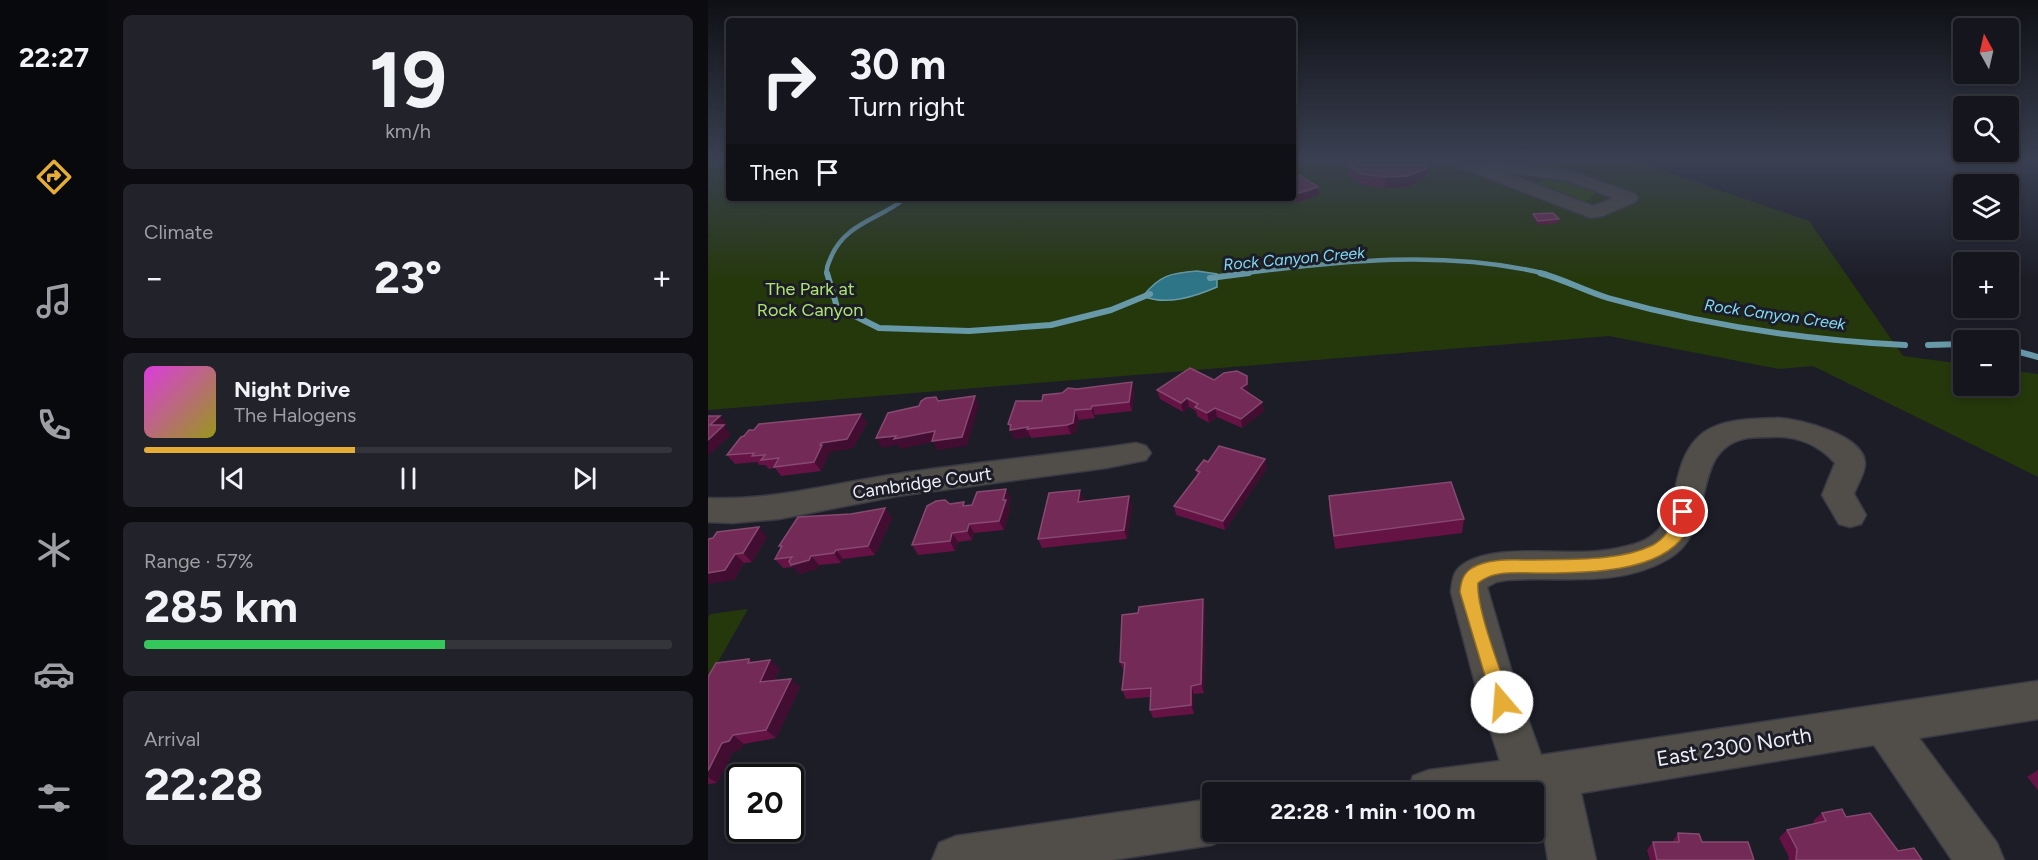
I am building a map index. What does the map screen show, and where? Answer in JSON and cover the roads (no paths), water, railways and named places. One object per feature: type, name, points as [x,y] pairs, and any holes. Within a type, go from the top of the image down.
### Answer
[{"type":"street","points":[[1561,200],[1594,213],[1624,200]]},
{"type":"street","points":[[1572,860],[1542,777],[1495,683],[1469,592],[1470,580],[1479,572],[1500,566],[1583,566],[1626,560],[1659,549],[1678,531],[1701,452],[1715,438],[1737,428],[1790,427],[1812,433],[1833,444],[1850,461],[1850,468],[1844,477],[1838,495],[1850,515]]},
{"type":"street","name":"Cambridge Court","points":[[708,510],[738,513],[770,509],[896,485],[1064,465],[1136,453]]},
{"type":"street","name":"East 2300 North","points":[[1504,782],[2038,700]]},
{"type":"street","points":[[1882,723],[1980,860]]},
{"type":"street","points":[[956,860],[1202,823]]},
{"type":"water","points":[[1197,271],[1217,274],[1217,287],[1180,299],[1161,300],[1143,296],[1167,276]]},
{"type":"waterway","name":"Rock Canyon Creek","points":[[827,273],[831,257],[844,237],[902,201]]},
{"type":"waterway","name":"Rock Canyon Creek","points":[[1238,274],[1314,265],[1392,260],[1470,262],[1508,266],[1546,274]]},
{"type":"waterway","name":"Rock Canyon Creek","points":[[827,273],[837,307],[879,328],[969,331],[1051,325],[1111,310],[1150,294]]},
{"type":"waterway","name":"Rock Canyon Creek","points":[[1210,278],[1249,273]]},
{"type":"waterway","name":"Rock Canyon Creek","points":[[1540,273],[1608,298],[1681,316],[1792,335],[1905,345]]},
{"type":"waterway","name":"Rock Canyon Creek","points":[[1928,345],[1953,344]]},
{"type":"waterway","name":"Rock Canyon Creek","points":[[2019,352],[2038,357]]},
{"type":"park label","name":"The Park at Rock Canyon","points":[[810,299]]}]
